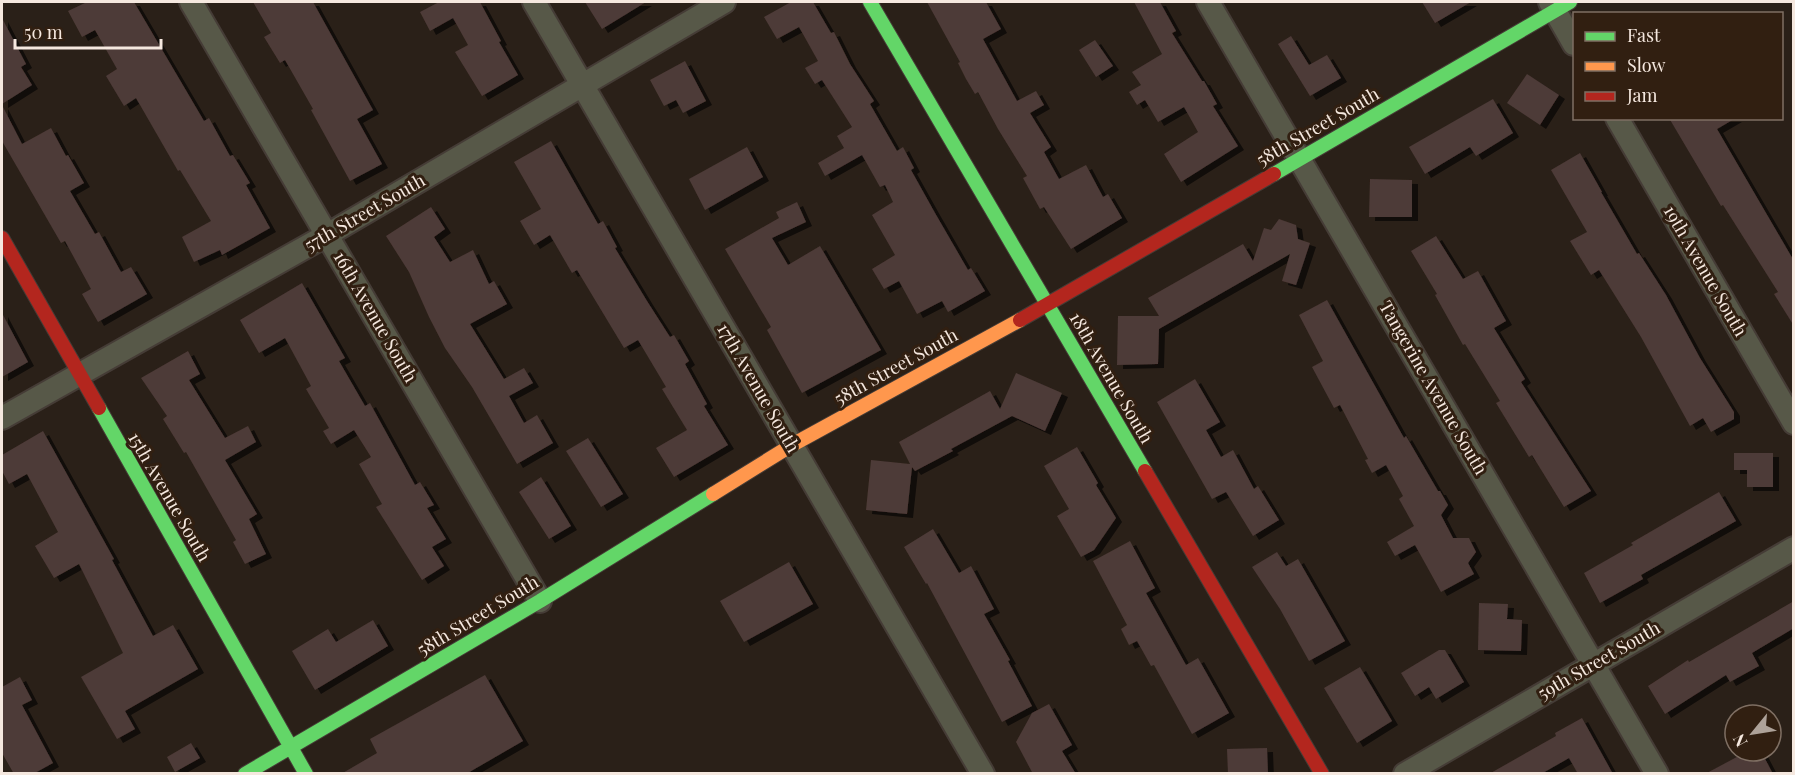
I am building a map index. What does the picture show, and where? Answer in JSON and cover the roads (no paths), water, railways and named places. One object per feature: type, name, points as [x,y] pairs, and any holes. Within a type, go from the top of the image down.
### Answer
[{"type":"street","name":"16th Avenue South","points":[[191,2],[540,601]]},
{"type":"street","name":"17th Avenue South","points":[[534,2],[983,774]]},
{"type":"street","name":"57th Street South","points":[[2,418],[327,235],[724,2]]},
{"type":"street","name":"18th Avenue South","points":[[870,2],[1322,774]]},
{"type":"street","name":"Tangerine Avenue South","points":[[1208,2],[1657,774]]},
{"type":"street","name":"58th Street South","points":[[245,774],[540,601],[792,445],[1047,305],[1558,5]]},
{"type":"street","points":[[1558,5],[1573,39]]},
{"type":"street","name":"19th Avenue South","points":[[1618,120],[1794,423]]},
{"type":"street","name":"15th Avenue South","points":[[2,237],[306,774]]},
{"type":"street","name":"59th Street South","points":[[1406,774],[1794,548]]}]
